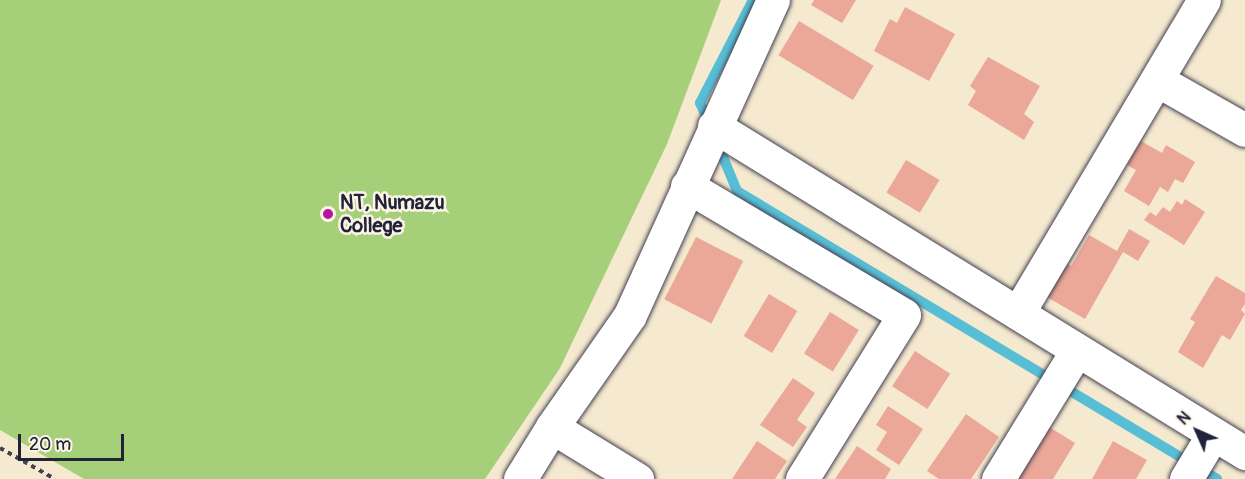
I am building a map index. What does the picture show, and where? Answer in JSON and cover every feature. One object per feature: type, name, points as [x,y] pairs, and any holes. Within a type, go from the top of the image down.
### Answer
[{"type":"street","points":[[520,479],[552,427],[630,315],[773,0]]},
{"type":"street","points":[[1018,314],[1204,0]]},
{"type":"street","points":[[1157,80],[1245,130]]},
{"type":"street","points":[[714,126],[1245,453]]},
{"type":"street","points":[[687,186],[904,315],[801,479]]},
{"type":"street","points":[[998,479],[1077,350]]},
{"type":"street","points":[[552,427],[637,479]]},
{"type":"street","points":[[1186,479],[1213,434]]},
{"type":"path","points":[[0,447],[55,479]]},
{"type":"green space","name":"NT, Numazu College","points":[[0,0],[721,0],[667,144],[560,368],[485,479],[84,479],[0,430]]},
{"type":"building","points":[[814,0],[856,0],[842,23],[811,5]]},
{"type":"building","points":[[905,7],[955,34],[929,81],[874,51],[890,19],[897,23]]},
{"type":"building","points":[[799,21],[874,66],[853,100],[778,55]]},
{"type":"building","points":[[988,57],[1040,86],[1024,114],[1034,122],[1024,140],[968,105],[976,91],[970,86]]},
{"type":"building","points":[[1141,141],[1162,153],[1166,145],[1195,162],[1183,183],[1175,179],[1168,192],[1160,187],[1149,206],[1124,191],[1136,170],[1127,165]]},
{"type":"building","points":[[906,160],[939,180],[920,213],[886,193]]},
{"type":"building","points":[[1185,199],[1205,212],[1184,245],[1144,220],[1150,212],[1156,216],[1163,207],[1170,212],[1177,201],[1182,205]]},
{"type":"building","points":[[1129,229],[1150,241],[1138,261],[1123,252],[1085,319],[1045,296],[1065,262],[1071,266],[1089,235],[1117,251]]},
{"type":"building","points":[[696,237],[743,261],[711,323],[664,299]]},
{"type":"building","points":[[1216,276],[1245,293],[1245,304],[1241,310],[1245,314],[1230,340],[1222,335],[1203,368],[1178,352],[1195,322],[1190,319]]},
{"type":"building","points":[[769,294],[797,311],[772,353],[744,336]]},
{"type":"building","points":[[830,312],[859,330],[833,372],[804,354]]},
{"type":"building","points":[[915,351],[950,374],[927,409],[892,386]]},
{"type":"building","points":[[793,378],[815,393],[797,420],[807,427],[793,447],[760,425]]},
{"type":"building","points":[[888,406],[923,429],[899,465],[876,450],[887,432],[876,425]]},
{"type":"building","points":[[966,414],[999,437],[971,479],[939,479],[927,471]]},
{"type":"building","points":[[1046,425],[1075,443],[1053,479],[1014,479]]},
{"type":"building","points":[[757,441],[787,461],[775,479],[732,479]]},
{"type":"building","points":[[1113,441],[1147,460],[1136,479],[1092,479]]},
{"type":"building","points":[[857,446],[891,469],[885,479],[835,479]]},
{"type":"waterway","points":[[709,123],[700,103],[753,0]]},
{"type":"waterway","points":[[716,140],[737,191],[1217,479]]},
{"type":"place","name":"NT, Numazu College","points":[[328,214]]}]
